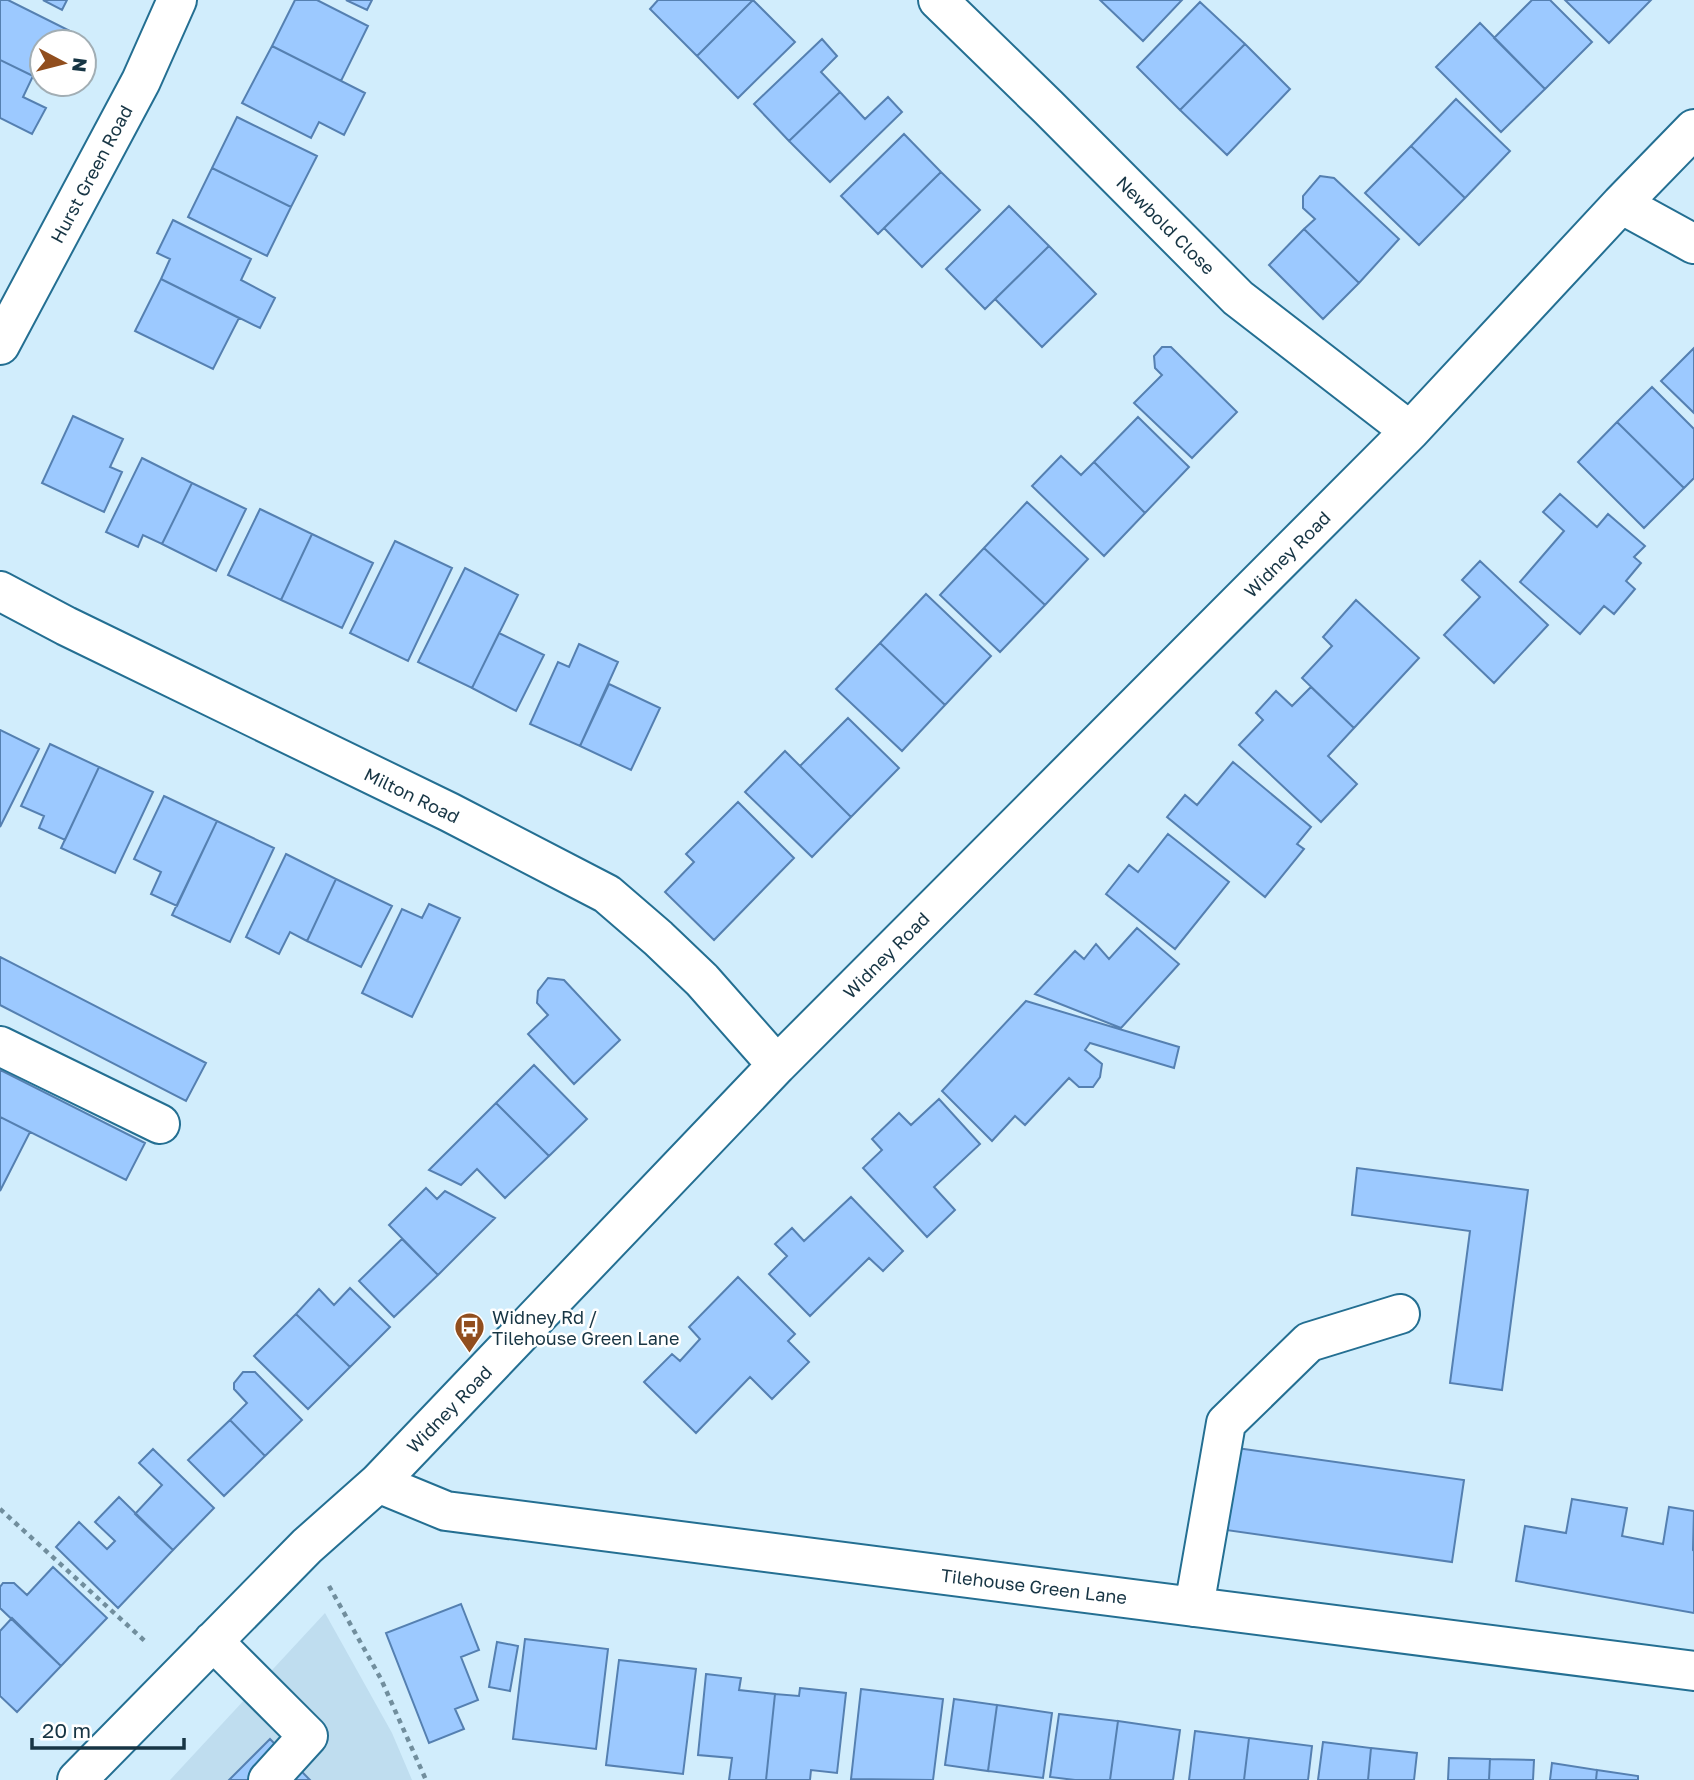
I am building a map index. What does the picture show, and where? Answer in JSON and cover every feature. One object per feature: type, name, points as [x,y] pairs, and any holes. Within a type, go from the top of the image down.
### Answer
[{"type":"street","name":"Hurst Green Road","points":[[0,345],[141,81],[177,0]]},
{"type":"street","name":"Newbold Close","points":[[938,0],[1238,298],[1410,431]]},
{"type":"street","name":"Widney Road","points":[[95,1774],[213,1641],[307,1546],[378,1483],[776,1065],[1410,431],[1694,129]]},
{"type":"street","points":[[1621,204],[1694,244]]},
{"type":"street","name":"Milton Road","points":[[0,592],[449,812],[607,894],[702,980],[776,1065]]},
{"type":"street","points":[[0,1046],[160,1124]]},
{"type":"street","points":[[1194,1607],[1226,1423],[1309,1342],[1400,1314]]},
{"type":"street","name":"Tilehouse Green Lane","points":[[378,1483],[446,1511],[1694,1671]]},
{"type":"street","points":[[213,1641],[308,1736],[268,1780]]},
{"type":"path","points":[[0,1509],[181,1674]]},
{"type":"path","points":[[307,1546],[381,1679],[426,1780]]},
{"type":"shaded area","points":[[325,1613],[392,1733],[412,1780],[170,1780]]},
{"type":"building","points":[[0,0],[8,0],[64,28],[28,28],[28,74],[0,60]]},
{"type":"building","points":[[43,0],[67,0],[62,10]]},
{"type":"building","points":[[295,0],[317,0],[368,26],[341,81],[272,46]]},
{"type":"building","points":[[346,0],[372,0],[367,10]]},
{"type":"building","points":[[658,0],[753,0],[697,56],[650,9]]},
{"type":"building","points":[[753,0],[795,42],[738,98],[697,56]]},
{"type":"building","points":[[1100,0],[1182,0],[1143,41]]},
{"type":"building","points":[[1532,0],[1550,0],[1592,42],[1545,89],[1494,38]]},
{"type":"building","points":[[1565,0],[1651,0],[1609,43]]},
{"type":"building","points":[[1200,2],[1245,44],[1180,110],[1137,67]]},
{"type":"building","points":[[1480,23],[1545,89],[1501,132],[1436,67]]},
{"type":"building","points":[[822,39],[837,56],[821,72],[840,92],[789,141],[754,104]]},
{"type":"building","points":[[1245,44],[1290,89],[1227,155],[1180,110]]},
{"type":"building","points":[[272,46],[365,93],[344,135],[319,122],[311,138],[242,103]]},
{"type":"building","points":[[0,60],[28,74],[28,86],[23,97],[46,108],[32,134],[0,118]]},
{"type":"building","points":[[840,92],[865,119],[888,97],[902,112],[830,182],[789,141]]},
{"type":"building","points":[[1456,99],[1510,151],[1465,198],[1411,146]]},
{"type":"building","points":[[237,117],[317,156],[291,207],[212,168]]},
{"type":"building","points":[[904,134],[941,172],[878,234],[841,196]]},
{"type":"building","points":[[1411,146],[1465,198],[1419,245],[1365,193]]},
{"type":"building","points":[[212,168],[291,207],[267,256],[188,217]]},
{"type":"building","points":[[941,172],[980,210],[922,267],[884,228]]},
{"type":"building","points":[[1320,176],[1334,178],[1399,239],[1359,283],[1304,229],[1315,219],[1303,208],[1303,196]]},
{"type":"building","points":[[1009,206],[1049,246],[985,309],[946,269]]},
{"type":"building","points":[[173,220],[251,259],[241,280],[275,298],[260,328],[161,279],[170,259],[157,253]]},
{"type":"building","points":[[1304,229],[1359,283],[1323,319],[1269,265]]},
{"type":"building","points":[[1049,246],[1096,294],[1042,347],[995,299]]},
{"type":"building","points":[[161,279],[239,318],[213,369],[135,331]]},
{"type":"building","points":[[1162,347],[1171,347],[1237,412],[1192,458],[1134,403],[1162,375],[1155,368],[1154,356]]},
{"type":"building","points":[[1694,348],[1694,413],[1661,381]]},
{"type":"building","points":[[1652,387],[1694,429],[1694,478],[1684,488],[1617,422]]},
{"type":"building","points":[[73,416],[123,439],[110,467],[122,472],[104,512],[42,483]]},
{"type":"building","points":[[1138,417],[1189,467],[1145,513],[1094,462]]},
{"type":"building","points":[[1617,422],[1684,488],[1644,528],[1578,462]]},
{"type":"building","points":[[1061,456],[1081,475],[1094,462],[1145,513],[1104,556],[1032,486]]},
{"type":"building","points":[[142,458],[192,483],[162,544],[143,535],[138,547],[106,532]]},
{"type":"building","points":[[192,483],[246,509],[216,571],[162,544]]},
{"type":"building","points":[[1560,494],[1597,527],[1608,514],[1645,546],[1634,557],[1641,563],[1626,581],[1635,589],[1614,614],[1604,606],[1580,634],[1520,582],[1564,531],[1543,512]]},
{"type":"building","points":[[1027,502],[1088,559],[1045,605],[984,548]]},
{"type":"building","points":[[260,509],[312,534],[281,600],[228,575]]},
{"type":"building","points":[[312,534],[373,563],[342,628],[281,600]]},
{"type":"building","points":[[395,541],[452,568],[408,661],[350,633]]},
{"type":"building","points":[[984,548],[1045,605],[1000,652],[940,595]]},
{"type":"building","points":[[1480,561],[1548,625],[1494,683],[1444,635],[1480,597],[1462,580]]},
{"type":"building","points":[[465,568],[518,595],[472,688],[418,662]]},
{"type":"building","points":[[926,594],[991,656],[945,705],[880,643]]},
{"type":"building","points":[[1356,600],[1419,658],[1354,728],[1302,678],[1332,646],[1323,637]]},
{"type":"building","points":[[499,633],[544,655],[516,711],[472,688]]},
{"type":"building","points":[[880,643],[945,705],[902,751],[836,689]]},
{"type":"building","points":[[579,644],[618,662],[580,746],[530,724],[558,662],[569,667]]},
{"type":"building","points":[[609,684],[660,708],[631,770],[580,746]]},
{"type":"building","points":[[1311,687],[1354,728],[1328,756],[1357,784],[1321,822],[1239,745],[1263,720],[1256,713],[1276,691],[1292,706]]},
{"type":"building","points":[[848,718],[899,768],[851,817],[800,766]]},
{"type":"building","points":[[0,730],[39,749],[0,827]]},
{"type":"building","points":[[50,744],[99,767],[65,840],[39,828],[44,816],[21,806]]},
{"type":"building","points":[[785,751],[851,817],[812,857],[745,792]]},
{"type":"building","points":[[1233,762],[1311,827],[1297,844],[1304,849],[1265,897],[1167,817],[1185,795],[1197,805]]},
{"type":"building","points":[[99,767],[153,792],[115,873],[61,848]]},
{"type":"building","points":[[164,796],[217,821],[177,906],[151,894],[161,872],[134,859]]},
{"type":"building","points":[[738,802],[794,858],[714,940],[665,892],[694,862],[686,854]]},
{"type":"building","points":[[217,821],[274,848],[230,942],[172,915]]},
{"type":"building","points":[[1168,834],[1229,882],[1175,949],[1106,894],[1129,865],[1138,872]]},
{"type":"building","points":[[286,854],[336,879],[307,941],[290,932],[279,954],[246,937]]},
{"type":"building","points":[[336,879],[392,906],[361,967],[307,941]]},
{"type":"building","points":[[429,904],[460,918],[412,1017],[362,993],[402,909],[422,918]]},
{"type":"building","points":[[1137,928],[1179,964],[1121,1028],[1035,994],[1075,951],[1084,959],[1096,944],[1109,959]]},
{"type":"building","points":[[0,957],[206,1063],[186,1101],[0,1005]]},
{"type":"building","points":[[548,978],[564,980],[620,1040],[574,1084],[528,1034],[548,1015],[537,1003],[538,991]]},
{"type":"building","points":[[1026,1001],[1179,1047],[1174,1068],[1090,1043],[1085,1050],[1102,1064],[1100,1077],[1093,1087],[1079,1087],[1069,1078],[1025,1125],[1015,1116],[992,1141],[942,1091]]},
{"type":"building","points":[[534,1065],[587,1119],[549,1156],[496,1103]]},
{"type":"building","points":[[0,1070],[145,1143],[126,1180],[0,1117]]},
{"type":"building","points":[[939,1099],[980,1144],[934,1187],[955,1210],[927,1237],[863,1168],[882,1150],[872,1139],[899,1113],[911,1125]]},
{"type":"building","points":[[496,1103],[549,1156],[505,1198],[477,1169],[461,1185],[429,1170]]},
{"type":"building","points":[[0,1117],[30,1132],[0,1191]]},
{"type":"building","points":[[1357,1168],[1528,1190],[1502,1390],[1450,1383],[1470,1231],[1352,1215]]},
{"type":"building","points":[[426,1188],[437,1199],[445,1191],[495,1218],[438,1275],[389,1225]]},
{"type":"building","points":[[851,1197],[903,1251],[883,1271],[869,1258],[810,1316],[769,1274],[787,1256],[775,1244],[792,1228],[804,1241]]},
{"type":"building","points":[[402,1239],[438,1275],[394,1317],[359,1281]]},
{"type":"building","points":[[738,1277],[795,1334],[788,1341],[809,1362],[772,1399],[750,1377],[696,1433],[644,1382],[672,1354],[680,1361],[700,1339],[689,1327]]},
{"type":"building","points":[[350,1288],[390,1327],[350,1367],[296,1314],[319,1289],[334,1305]]},
{"type":"building","points":[[296,1314],[350,1367],[308,1409],[254,1356]]},
{"type":"building","points":[[243,1372],[255,1372],[302,1420],[265,1456],[230,1420],[247,1403],[234,1389],[234,1383]]},
{"type":"building","points":[[230,1420],[265,1456],[224,1496],[188,1460]]},
{"type":"building","points":[[1237,1448],[1464,1480],[1452,1562],[1226,1530]]},
{"type":"building","points":[[153,1449],[214,1508],[173,1550],[135,1514],[162,1485],[139,1463]]},
{"type":"building","points":[[119,1497],[173,1550],[118,1608],[56,1547],[79,1522],[107,1549],[115,1541],[95,1522]]},
{"type":"building","points":[[1572,1499],[1627,1508],[1622,1536],[1663,1544],[1669,1507],[1694,1511],[1694,1613],[1516,1581],[1525,1526],[1566,1533]]},
{"type":"building","points":[[53,1567],[107,1618],[61,1666],[0,1608],[0,1587],[3,1583],[14,1583],[27,1595]]},
{"type":"building","points":[[461,1604],[479,1650],[461,1657],[478,1700],[455,1709],[464,1729],[429,1743],[386,1633]]},
{"type":"building","points":[[12,1618],[61,1666],[17,1712],[0,1696],[0,1631]]},
{"type":"building","points":[[525,1639],[608,1649],[596,1749],[513,1739]]},
{"type":"building","points":[[497,1642],[518,1646],[510,1691],[489,1687]]},
{"type":"building","points":[[619,1660],[696,1669],[683,1774],[606,1765]]},
{"type":"building","points":[[706,1674],[741,1678],[739,1690],[775,1694],[766,1780],[729,1780],[732,1758],[698,1755]]},
{"type":"building","points":[[800,1688],[846,1693],[837,1773],[811,1770],[810,1780],[766,1780],[775,1694],[799,1696]]},
{"type":"building","points":[[861,1689],[943,1699],[933,1780],[851,1779]]},
{"type":"building","points":[[954,1699],[997,1705],[988,1771],[945,1765]]},
{"type":"building","points":[[997,1705],[1052,1713],[1043,1778],[988,1771]]},
{"type":"building","points":[[1059,1714],[1118,1721],[1110,1780],[1050,1777]]},
{"type":"building","points":[[1118,1721],[1180,1730],[1173,1780],[1110,1780]]},
{"type":"building","points":[[1195,1731],[1249,1738],[1244,1780],[1189,1780]]},
{"type":"building","points":[[1249,1738],[1312,1746],[1308,1780],[1244,1780]]},
{"type":"building","points":[[270,1739],[310,1780],[229,1780]]},
{"type":"building","points":[[1323,1742],[1371,1748],[1368,1780],[1318,1780]]},
{"type":"building","points":[[1371,1748],[1417,1753],[1414,1780],[1368,1780]]},
{"type":"building","points":[[1449,1758],[1490,1759],[1489,1780],[1448,1780]]},
{"type":"building","points":[[1490,1759],[1534,1760],[1533,1780],[1489,1780]]},
{"type":"building","points":[[1552,1763],[1597,1770],[1596,1780],[1550,1780]]},
{"type":"building","points":[[1597,1770],[1638,1776],[1638,1780],[1596,1780]]},
{"type":"place","name":"Widney Rd / Tilehouse Green Lane","points":[[469,1354]]}]
